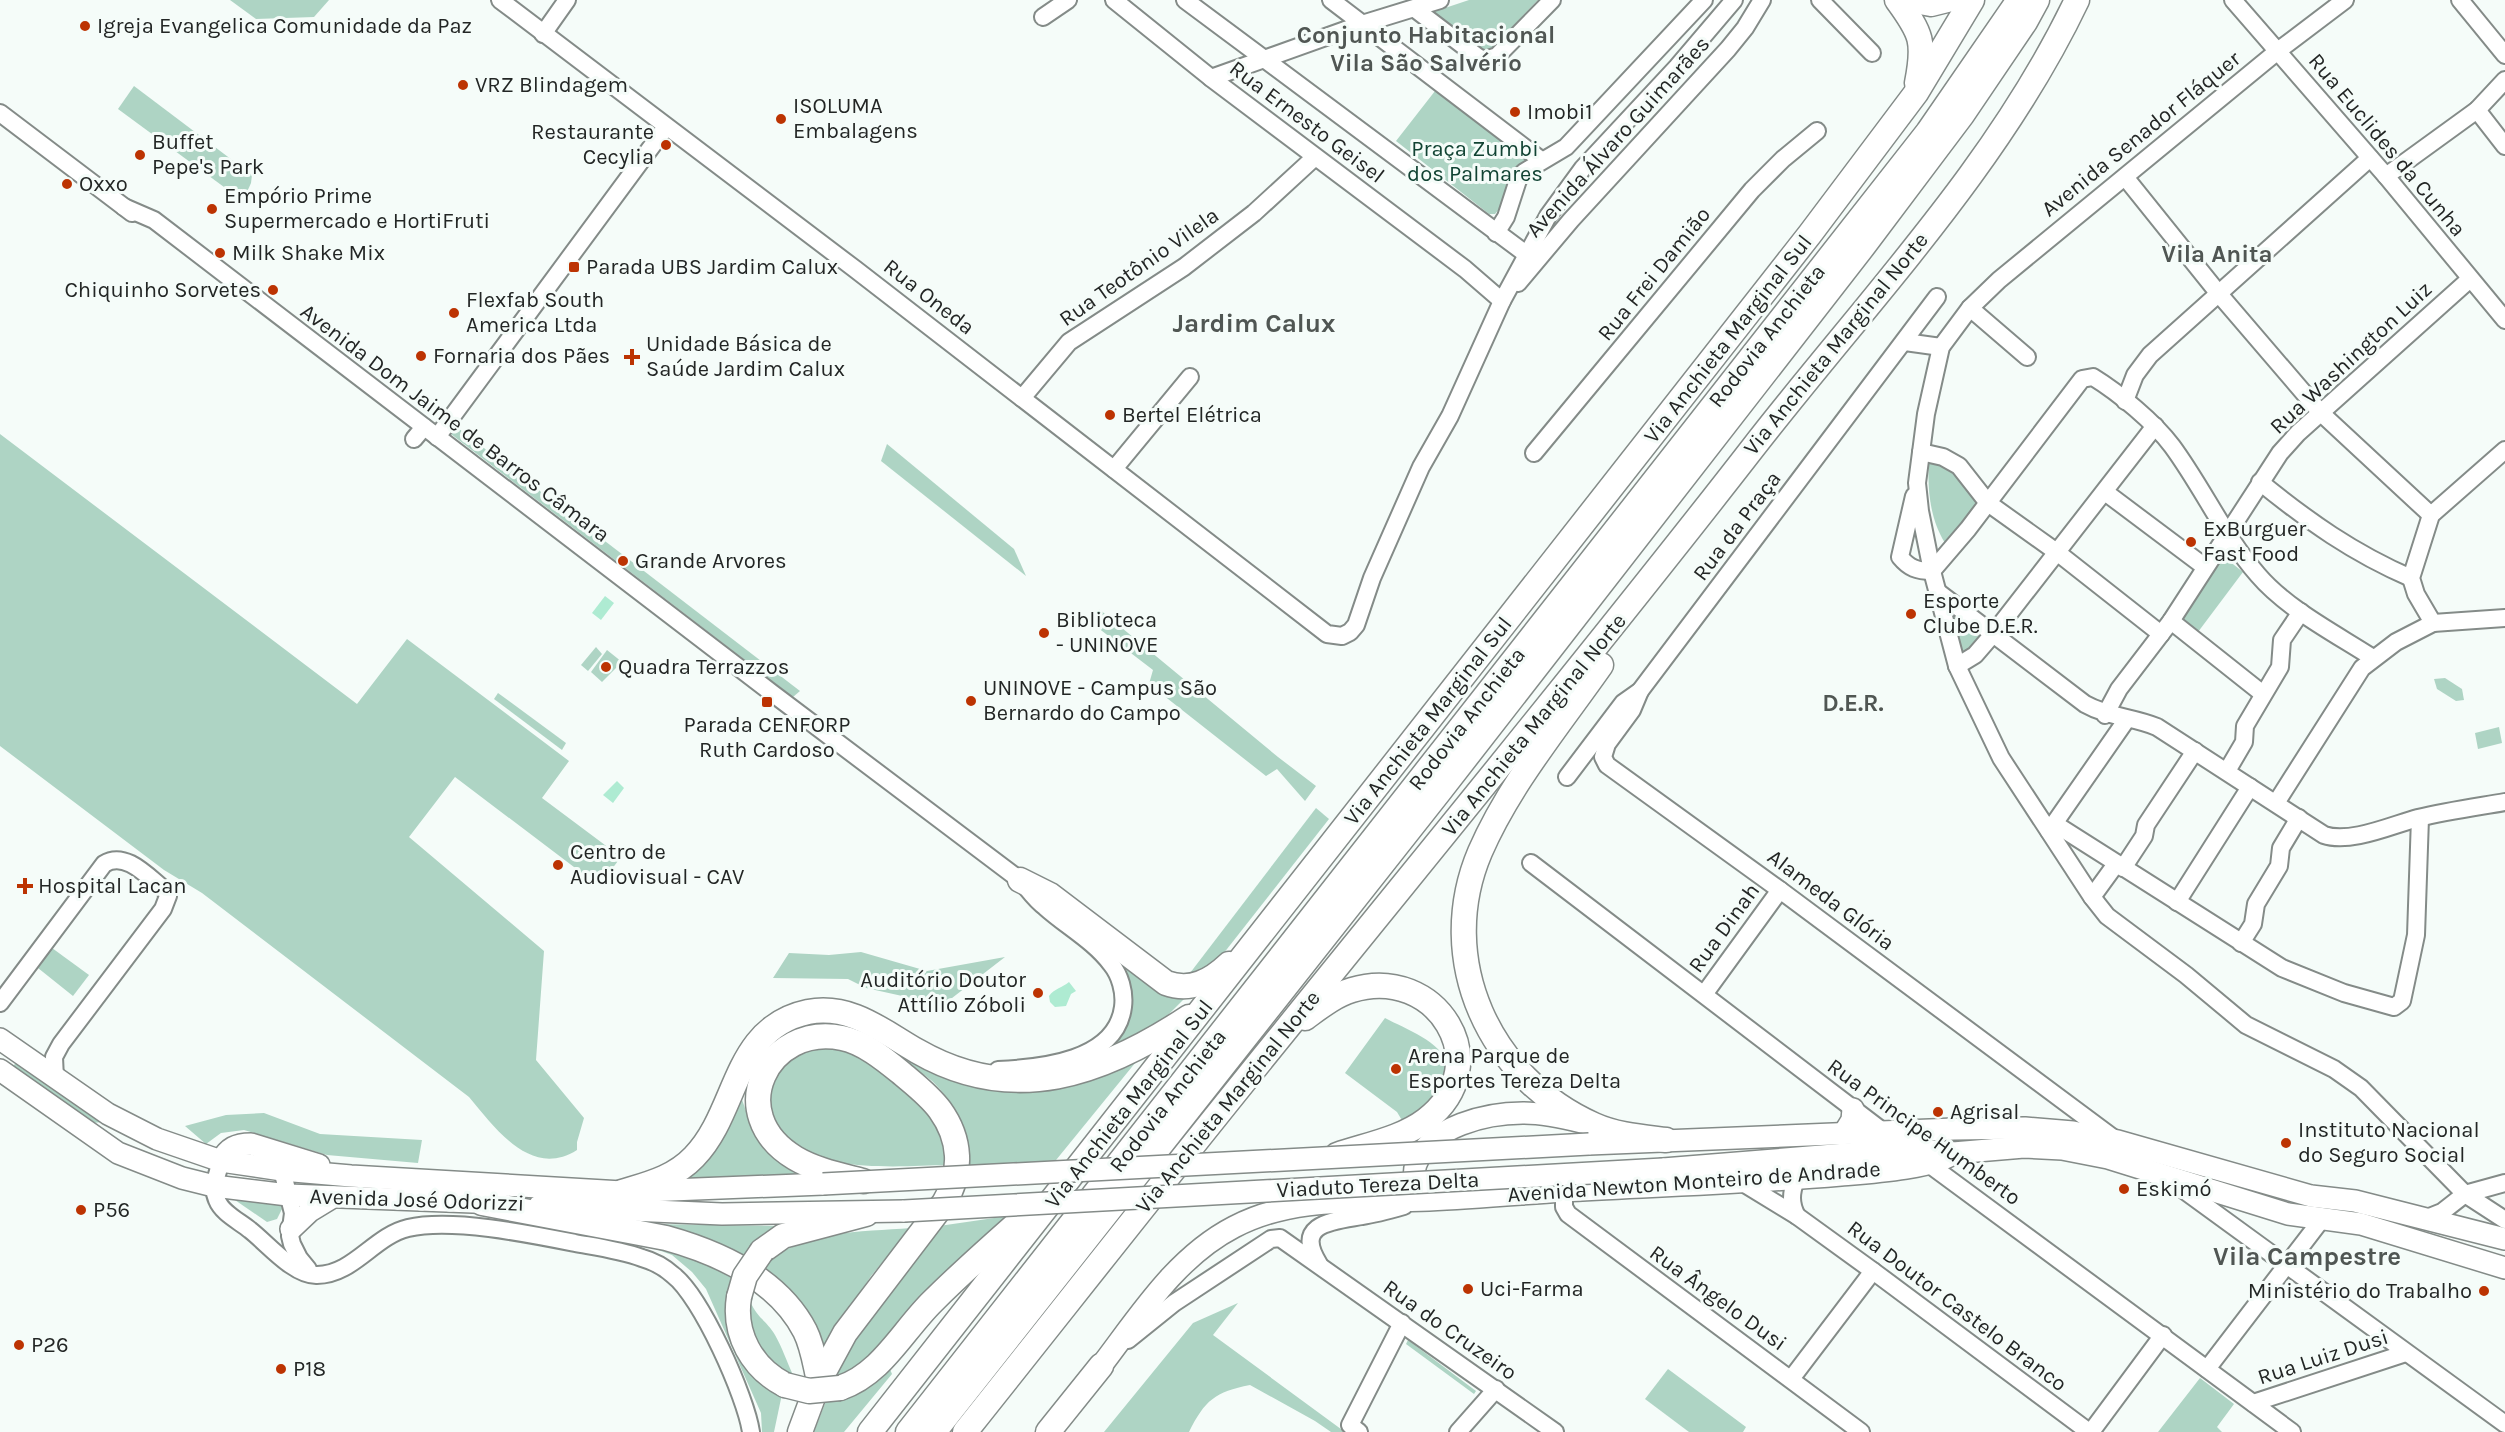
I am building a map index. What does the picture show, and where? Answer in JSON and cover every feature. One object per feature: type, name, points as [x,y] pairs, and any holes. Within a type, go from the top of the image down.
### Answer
[{"type":"highway","points":[[1898,0],[1921,39],[1921,59],[1914,96]]},
{"type":"highway","points":[[1909,0],[1931,4],[1947,0]]},
{"type":"highway","name":"Via Anchieta Marginal Sul","points":[[870,1432],[1810,234],[1914,96],[1972,0]]},
{"type":"highway","name":"Rodovia Anchieta","points":[[908,1432],[1928,132],[2019,0]]},
{"type":"highway","name":"Rodovia Anchieta","points":[[934,1432],[1439,792],[1865,244],[1962,116],[2025,22],[2037,0]]},
{"type":"highway","name":"Via Anchieta Marginal Norte","points":[[965,1432],[1279,1038],[1623,615],[1789,401],[1958,194],[2009,121],[2062,33],[2077,0]]},
{"type":"highway","points":[[1381,912],[1539,680],[1610,587],[1651,518]]},
{"type":"highway","points":[[1623,615],[1602,664],[1520,781],[1491,830],[1473,873],[1465,917],[1466,948],[1474,997],[1492,1035],[1509,1061],[1531,1084],[1592,1134],[1622,1133],[1665,1140]]},
{"type":"highway","points":[[1020,880],[1050,895],[1152,974],[1170,985],[1187,986],[1209,981],[1266,929]]},
{"type":"highway","points":[[1279,1038],[1330,1001],[1349,991],[1368,986],[1388,985],[1407,989],[1424,997],[1437,1009],[1454,1036],[1458,1056],[1456,1078],[1441,1104],[1428,1119],[1407,1130],[1329,1158]]},
{"type":"highway","points":[[621,1192],[666,1178],[693,1158],[708,1139],[752,1050],[773,1028],[799,1015],[821,1011],[848,1013],[867,1021],[919,1052],[967,1071],[1022,1081],[1054,1079],[1111,1062],[1138,1049],[1206,1006]]},
{"type":"highway","points":[[759,1115],[758,1088],[773,1061],[796,1043],[820,1037],[837,1037],[872,1052],[914,1083],[941,1111],[956,1142],[958,1166],[950,1195],[845,1333],[830,1385],[800,1432]]},
{"type":"highway","points":[[736,1079],[746,1090],[765,1128],[780,1147],[816,1175],[867,1182]]},
{"type":"highway","points":[[866,1214],[783,1236],[762,1251],[745,1276],[739,1297],[739,1328],[747,1348],[765,1371],[785,1384],[809,1391],[861,1379],[873,1370],[932,1302],[1073,1174]]},
{"type":"highway","points":[[482,1203],[666,1238],[695,1246],[725,1259],[768,1287],[794,1314],[830,1385]]},
{"type":"highway","points":[[1048,1432],[1101,1366]]},
{"type":"main road","name":"Avenida José Odorizzi","points":[[0,1039],[108,1114],[150,1135],[221,1161],[282,1170],[351,1176],[621,1192],[816,1175]]},
{"type":"main road","name":"Avenida José Odorizzi","points":[[0,1070],[121,1154],[182,1178],[214,1186],[288,1195],[675,1213],[866,1214]]},
{"type":"main road","points":[[1844,1133],[1852,1120],[1853,1109]]},
{"type":"main road","points":[[1428,1200],[1417,1187],[1414,1173],[1416,1165],[1436,1139],[1461,1126],[1486,1117],[1525,1113],[1562,1117],[1592,1134]]},
{"type":"main road","name":"Avenida Newton Monteiro de Andrade","points":[[1894,1144],[2025,1128],[2092,1135],[2311,1196],[2355,1202],[2505,1239]]},
{"type":"main road","name":"Avenida Newton Monteiro de Andrade","points":[[1665,1140],[1844,1133],[1953,1153],[2024,1147],[2082,1151],[2288,1214],[2361,1224],[2505,1268]]},
{"type":"main road","name":"Viaduto Tereza Delta","points":[[867,1182],[1329,1158],[1592,1134]]},
{"type":"main road","points":[[221,1161],[229,1149],[251,1144],[276,1150],[351,1176]]},
{"type":"main road","name":"Viaduto Tereza Delta","points":[[866,1214],[1663,1169],[1894,1144]]},
{"type":"main road","name":"Avenida Newton Monteiro de Andrade","points":[[1101,1366],[1172,1274],[1206,1245],[1234,1227],[1268,1213],[1305,1204],[1346,1201],[1428,1200],[1796,1179],[1929,1164],[1948,1158],[1953,1153]]},
{"type":"main road","points":[[291,1229],[310,1210],[333,1197]]},
{"type":"street","name":"Rua Oneda","points":[[500,0],[855,269],[1326,634]]},
{"type":"street","points":[[543,34],[567,0]]},
{"type":"street","points":[[1043,17],[1068,0]]},
{"type":"street","name":"Rua Ernesto Geisel","points":[[1114,0],[1211,78],[1466,269],[1503,301]]},
{"type":"street","points":[[1185,0],[1526,254]]},
{"type":"street","points":[[1331,0],[1541,160]]},
{"type":"street","points":[[1211,78],[1362,24],[1440,0]]},
{"type":"street","points":[[1415,9],[1485,60],[1497,56],[1552,0]]},
{"type":"street","name":"Avenida Álvaro Guimarães","points":[[1497,233],[1506,217],[1518,180],[1529,168],[1566,147],[1704,0]]},
{"type":"street","name":"Avenida Álvaro Guimarães","points":[[1326,634],[1342,636],[1356,626],[1372,578],[1421,467],[1450,416],[1526,254],[1548,216],[1583,168],[1670,75],[1734,0]]},
{"type":"street","name":"Avenida Álvaro Guimarães","points":[[1503,301],[1571,220],[1728,49],[1745,28],[1762,0]]},
{"type":"street","points":[[1820,0],[1872,53]]},
{"type":"street","points":[[2062,33],[2090,0]]},
{"type":"street","name":"Rua Euclides da Cunha","points":[[2233,0],[2279,50],[2505,320]]},
{"type":"street","name":"Avenida Senador Fláquer","points":[[1941,347],[1970,308],[1999,280],[2279,50],[2344,0]]},
{"type":"street","points":[[2460,0],[2505,55]]},
{"type":"street","points":[[2386,176],[2477,111],[2505,80]]},
{"type":"street","points":[[2477,111],[2505,146]]},
{"type":"street","name":"Avenida Dom Jaime de Barros Câmara","points":[[0,113],[188,255],[205,260]]},
{"type":"street","points":[[425,434],[666,127]]},
{"type":"street","name":"Rua Frei Damião","points":[[1534,453],[1752,190],[1816,131]]},
{"type":"street","name":"Rua Teotônio Vilela","points":[[1022,398],[1069,342],[1163,283],[1254,213],[1315,157]]},
{"type":"street","points":[[2125,401],[2142,363],[2370,158]]},
{"type":"street","points":[[2125,177],[2219,294],[2321,413],[2431,515]]},
{"type":"street","name":"Avenida Dom Jaime de Barros Câmara","points":[[124,207],[154,220],[360,386],[1020,880],[1042,905],[1100,951],[1114,967],[1124,997],[1120,1020],[1106,1041],[1081,1055],[1022,1068],[967,1071]]},
{"type":"street","points":[[1548,216],[1563,221],[1571,220]]},
{"type":"street","name":"Rua Washington Luiz","points":[[2105,715],[2119,690],[2166,627],[2260,482],[2298,433],[2470,279]]},
{"type":"street","name":"Rua da Praça","points":[[1567,777],[1623,703],[1640,691],[1937,297]]},
{"type":"street","points":[[1970,308],[2027,357]]},
{"type":"street","points":[[1905,342],[1941,347],[1928,403],[1917,483],[1900,557],[1908,567],[1921,571],[1932,571]]},
{"type":"street","points":[[1114,469],[1190,377]]},
{"type":"street","points":[[1932,571],[1988,503],[2082,379],[2093,377],[2155,426],[2172,446],[2227,533],[2260,578],[2301,612],[2373,658]]},
{"type":"street","points":[[1957,666],[1975,655],[1994,633],[2058,554],[2155,426]]},
{"type":"street","points":[[2433,622],[2416,594],[2410,578],[2431,515],[2505,450]]},
{"type":"street","points":[[1921,452],[1943,457],[1959,466],[1988,503],[2058,554],[2263,694]]},
{"type":"street","points":[[2260,482],[2335,540],[2410,578]]},
{"type":"street","points":[[1917,483],[1932,571],[1957,666],[2001,758],[2051,828],[2092,897],[2107,916],[2121,929],[2186,975],[2246,1025],[2312,1057],[2348,1078],[2361,1088],[2465,1194],[2501,1218]]},
{"type":"street","points":[[2105,492],[2205,567]]},
{"type":"street","points":[[1938,592],[2085,704],[2105,715],[2142,721],[2157,727],[2324,835],[2340,838],[2420,818],[2505,802]]},
{"type":"street","points":[[2227,771],[2244,742],[2245,726],[2280,667],[2282,640],[2301,612]]},
{"type":"street","points":[[2276,803],[2353,679],[2373,658],[2396,642],[2433,622],[2505,618]]},
{"type":"street","name":"Alameda Glória","points":[[1640,691],[1632,711],[1607,744],[1605,762],[2118,1141]]},
{"type":"street","points":[[2051,828],[2127,719]]},
{"type":"street","points":[[2092,897],[2144,836],[2146,825],[2195,751]]},
{"type":"street","points":[[2177,902],[2250,787]]},
{"type":"street","points":[[2241,943],[2253,924],[2256,904],[2279,866],[2281,848],[2299,818]]},
{"type":"street","points":[[2051,828],[2120,866],[2282,968],[2344,993],[2397,1006],[2402,1001],[2416,934],[2420,818]]},
{"type":"street","points":[[0,1003],[104,864],[116,859],[128,862],[166,891],[168,896],[163,909],[61,1044],[54,1057],[55,1079]]},
{"type":"street","name":"Rua Principe Humberto","points":[[1532,863],[1705,993],[1894,1144],[1929,1164],[2292,1432]]},
{"type":"street","name":"Rua Dinah","points":[[1705,993],[1780,890]]},
{"type":"street","points":[[2064,1131],[2072,1122],[2072,1107]]},
{"type":"street","points":[[221,1161],[214,1186],[219,1205],[294,1266],[315,1275],[341,1269],[393,1233],[430,1226],[469,1227],[520,1233],[643,1258],[664,1268],[684,1284],[691,1293],[711,1330],[741,1396],[751,1432]]},
{"type":"street","points":[[282,1170],[293,1213],[291,1229],[296,1253],[315,1275]]},
{"type":"street","points":[[2158,1173],[2192,1195],[2406,1353],[2503,1419]]},
{"type":"street","points":[[1796,1179],[1791,1197],[1797,1216]]},
{"type":"street","name":"Rua Doutor Castelo Branco","points":[[1743,1183],[1797,1216],[2090,1432]]},
{"type":"street","points":[[2427,1218],[2442,1212],[2465,1194],[2505,1183]]},
{"type":"street","name":"Rua Ângelo Dusi","points":[[1564,1191],[1564,1207],[1568,1214],[1861,1432]]},
{"type":"street","points":[[1319,1264],[1314,1256],[1311,1243],[1313,1233],[1319,1225],[1428,1200]]},
{"type":"street","points":[[2207,1369],[2285,1264],[2322,1219]]},
{"type":"street","points":[[252,1231],[274,1236],[291,1229]]},
{"type":"street","name":"Rua do Cruzeiro","points":[[1101,1366],[1141,1328],[1174,1303],[1271,1239],[1284,1239],[1555,1432]]},
{"type":"street","points":[[1791,1379],[1873,1271]]},
{"type":"street","points":[[1359,1432],[1350,1425],[1402,1323]]},
{"type":"street","points":[[2090,1432],[2163,1335]]},
{"type":"street","name":"Rua Luiz Dusi","points":[[2253,1403],[2406,1353]]},
{"type":"street","points":[[1458,1432],[1496,1389]]},
{"type":"green space","points":[[230,0],[329,0],[314,17],[256,19]]},
{"type":"green space","points":[[1469,0],[1538,0],[1491,49],[1478,49],[1433,12]]},
{"type":"green space","points":[[134,86],[252,175],[243,201],[118,109]]},
{"type":"green space","name":"Praça Zumbi dos Palmares","points":[[1435,91],[1528,161],[1505,193],[1502,206],[1495,214],[1489,214],[1396,141]]},
{"type":"green space","name":"Grande Arvores","points":[[454,425],[800,691],[793,697],[447,431]]},
{"type":"green space","points":[[0,434],[357,704],[407,639],[569,761],[542,798],[621,857],[599,886],[455,777],[409,837],[544,951],[536,1060],[584,1118],[577,1150],[560,1157],[545,1158],[530,1154],[516,1146],[491,1123],[469,1097],[202,893],[164,870],[0,746]]},
{"type":"green space","points":[[887,444],[1014,549],[1026,576],[881,461]]},
{"type":"green space","points":[[1929,461],[1950,468],[1978,504],[1945,543],[1936,524],[1931,504]]},
{"type":"green space","points":[[2224,557],[2243,572],[2198,632],[2179,617]]},
{"type":"green space","points":[[1099,609],[1316,786],[1305,801],[1277,769],[1266,776],[1149,684],[1153,670],[1089,621]]},
{"type":"green space","points":[[1955,613],[1984,637],[1961,660],[1949,616]]},
{"type":"green space","points":[[596,647],[602,654],[588,671],[581,665]]},
{"type":"green space","name":"Quadra Terrazzos","points":[[607,650],[622,662],[602,682],[591,672]]},
{"type":"green space","points":[[2445,678],[2462,689],[2464,700],[2456,701],[2437,689],[2434,679]]},
{"type":"green space","points":[[498,693],[566,743],[562,750],[494,699]]},
{"type":"green space","points":[[2499,727],[2502,743],[2478,749],[2475,733]]},
{"type":"green space","points":[[1316,808],[1329,819],[1205,977],[1187,977]]},
{"type":"green space","points":[[52,948],[89,975],[73,996],[38,968]]},
{"type":"green space","points":[[861,952],[927,971],[1005,957],[943,1005],[866,988],[848,979],[773,978],[789,953],[829,955]]},
{"type":"green space","points":[[1121,957],[1186,997],[1156,1027],[1106,1052],[1124,1029],[1132,1007],[1131,984]]},
{"type":"green space","points":[[826,1015],[858,1021],[926,1064],[982,1082],[1045,1084],[1079,1080],[1140,1057],[1052,1165],[966,1167],[968,1146],[965,1131],[954,1108],[943,1093],[929,1078],[867,1033],[852,1026],[826,1023],[800,1029],[777,1042],[767,1051],[758,1063],[751,1083],[744,1075],[767,1039],[776,1032],[797,1022]]},
{"type":"green space","name":"Arena Parque de Esportes Tereza Delta","points":[[1385,1018],[1430,1042],[1444,1057],[1447,1065],[1431,1098],[1420,1110],[1403,1122],[1397,1112],[1345,1073]]},
{"type":"green space","points":[[816,1042],[848,1045],[938,1114],[947,1165],[866,1166],[845,1163],[807,1153],[787,1140],[778,1127],[771,1107],[771,1084],[781,1064]]},
{"type":"green space","points":[[16,1063],[102,1122],[84,1124],[10,1069]]},
{"type":"green space","points":[[740,1094],[750,1122],[767,1145],[800,1179],[678,1181]]},
{"type":"green space","points":[[264,1113],[320,1134],[422,1140],[418,1163],[327,1155],[244,1130],[221,1133],[206,1144],[185,1126],[226,1115]]},
{"type":"green space","points":[[232,1198],[281,1205],[282,1209],[277,1219],[267,1222]]},
{"type":"green space","points":[[1008,1216],[862,1364],[849,1374],[831,1375],[846,1351],[939,1226]]},
{"type":"green space","points":[[650,1224],[779,1226],[761,1237],[741,1262]]},
{"type":"green space","points":[[911,1228],[871,1276],[820,1354],[760,1269],[775,1256],[811,1240],[851,1232]]},
{"type":"green space","points":[[617,1235],[680,1250],[735,1274],[727,1297],[782,1394],[774,1432],[762,1432],[761,1413],[706,1289],[692,1272],[672,1255]]},
{"type":"green space","points":[[750,1301],[775,1335],[793,1375],[772,1363],[758,1345],[750,1313]]},
{"type":"green space","points":[[1238,1303],[1213,1335],[1345,1432],[1331,1432],[1250,1385],[1228,1391],[1212,1399],[1200,1412],[1189,1432],[1104,1432],[1193,1323]]},
{"type":"green space","points":[[1408,1340],[1476,1391],[1474,1394],[1406,1344]]},
{"type":"green space","points":[[889,1367],[892,1374],[844,1432],[814,1432],[826,1401],[853,1394]]},
{"type":"green space","points":[[1668,1369],[1746,1427],[1743,1432],[1689,1432],[1645,1399]]},
{"type":"green space","points":[[2200,1378],[2234,1404],[2217,1427],[2222,1432],[2158,1432]]},
{"type":"shaded area","points":[[605,596],[614,603],[601,620],[592,613]]},
{"type":"shaded area","points":[[617,781],[624,788],[613,803],[603,795]]},
{"type":"shaded area","points":[[1069,982],[1076,991],[1071,994],[1066,1006],[1055,1007],[1050,1002],[1049,996]]},
{"type":"place","name":"Igreja Evangelica Comunidade da Paz","points":[[85,26]]},
{"type":"place","name":"VRZ Blindagem","points":[[463,85]]},
{"type":"place","name":"Imobi1","points":[[1515,112]]},
{"type":"place","name":"ISOLUMA Embalagens","points":[[781,119]]},
{"type":"place","name":"Restaurante Cecylia","points":[[666,145]]},
{"type":"place","name":"Buffet Pepe's Park","points":[[140,155]]},
{"type":"place","name":"Oxxo","points":[[67,184]]},
{"type":"place","name":"Empório Prime Supermercado e HortiFruti","points":[[212,209]]},
{"type":"place","name":"Milk Shake Mix","points":[[220,253]]},
{"type":"place","name":"Parada UBS Jardim Calux","points":[[574,267]]},
{"type":"place","name":"Chiquinho Sorvetes","points":[[273,290]]},
{"type":"place","name":"Flexfab South America Ltda","points":[[454,313]]},
{"type":"place","name":"Fornaria dos Pães","points":[[421,356]]},
{"type":"place","name":"Unidade Básica de Saúde Jardim Calux","points":[[632,357]]},
{"type":"place","name":"Bertel Elétrica","points":[[1110,415]]},
{"type":"place","name":"ExBurguer Fast Food","points":[[2191,542]]},
{"type":"place","name":"Grande Arvores","points":[[623,561]]},
{"type":"place","name":"Esporte Clube D.E.R.","points":[[1911,614]]},
{"type":"place","name":"Biblioteca - UNINOVE","points":[[1044,633]]},
{"type":"place","name":"Quadra Terrazzos","points":[[606,667]]},
{"type":"place","name":"UNINOVE - Campus São Bernardo do Campo","points":[[971,701]]},
{"type":"place","name":"Parada CENFORP Ruth Cardoso","points":[[767,702]]},
{"type":"place","name":"Centro de Audiovisual - CAV","points":[[558,865]]},
{"type":"place","name":"Hospital Lacan","points":[[25,886]]},
{"type":"place","name":"Auditório Doutor Attílio Zóboli","points":[[1038,993]]},
{"type":"place","name":"Arena Parque de Esportes Tereza Delta","points":[[1396,1069]]},
{"type":"place","name":"Agrisal","points":[[1938,1112]]},
{"type":"place","name":"Instituto Nacional do Seguro Social","points":[[2286,1143]]},
{"type":"place","name":"Eskimó","points":[[2124,1189]]},
{"type":"place","name":"P56","points":[[81,1210]]},
{"type":"place","name":"Uci-Farma","points":[[1468,1289]]},
{"type":"place","name":"Ministério do Trabalho","points":[[2484,1291]]},
{"type":"place","name":"P26","points":[[19,1345]]},
{"type":"place","name":"P18","points":[[281,1369]]},
{"type":"district","name":"Conjunto Habitacional Vila São Salvério","points":[[1426,49]]},
{"type":"district","name":"Vila Anita","points":[[2217,254]]},
{"type":"district","name":"Jardim Calux","points":[[1254,323]]},
{"type":"district","name":"D.E.R.","points":[[1853,703]]},
{"type":"district","name":"Vila Campestre","points":[[2307,1256]]}]
